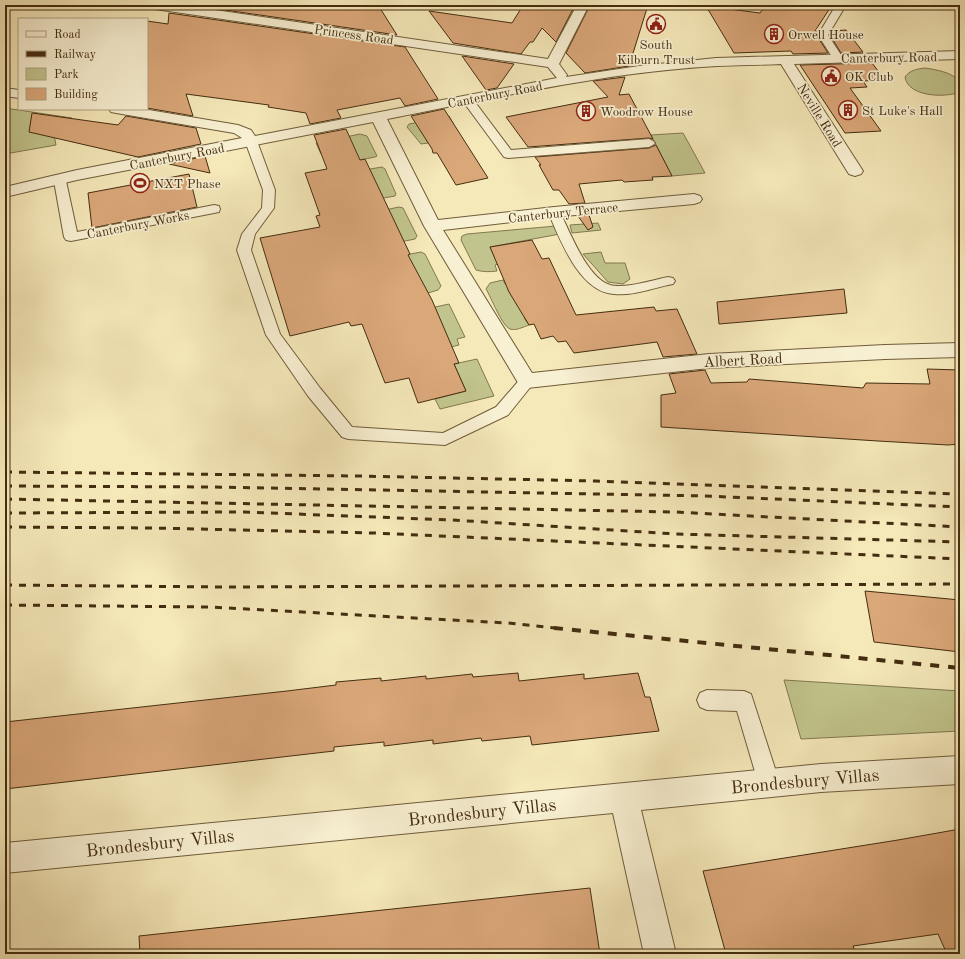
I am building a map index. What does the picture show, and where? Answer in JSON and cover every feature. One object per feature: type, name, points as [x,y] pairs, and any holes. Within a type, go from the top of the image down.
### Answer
[{"type":"street","name":"Princess Road","points":[[155,5],[552,64]]},
{"type":"street","points":[[564,81],[552,64],[583,5]]},
{"type":"street","name":"Canterbury Road","points":[[5,192],[60,181],[77,175],[251,141],[564,81],[639,70],[716,62],[960,55]]},
{"type":"street","name":"Neville Road","points":[[785,60],[856,171]]},
{"type":"street","points":[[5,92],[18,94]]},
{"type":"street","points":[[122,110],[238,129],[246,133],[251,141]]},
{"type":"street","points":[[378,117],[432,226],[527,381]]},
{"type":"street","name":"Canterbury Terrace","points":[[432,226],[554,212],[694,199]]},
{"type":"street","name":"Albert Road","points":[[527,381],[709,361],[885,352],[960,350]]},
{"type":"street","name":"Brondesbury Villas","points":[[5,858],[821,778],[960,770]]},
{"type":"street","points":[[624,798],[660,954]]},
{"type":"lane","points":[[838,58],[823,36],[841,5]]},
{"type":"lane","points":[[468,100],[508,154],[649,143]]},
{"type":"lane","points":[[251,141],[269,190],[268,208],[249,234],[244,250],[273,335],[314,392],[348,433],[445,439],[502,411],[527,381]]},
{"type":"lane","name":"Canterbury Works","points":[[60,181],[71,237],[214,209]]},
{"type":"lane","points":[[554,212],[576,255],[590,278],[607,289],[628,289],[668,281]]},
{"type":"lane","points":[[707,700],[744,701],[769,784]]},
{"type":"green space","points":[[925,68],[952,75],[960,81],[960,92],[937,95],[920,92],[913,89],[908,84],[905,77],[911,71]]},
{"type":"green space","points":[[5,108],[72,118],[54,135],[56,145],[5,154]]},
{"type":"green space","points":[[449,116],[453,123],[426,139],[428,143],[421,144],[407,127],[409,124]]},
{"type":"green space","points":[[683,133],[705,173],[672,176],[651,135]]},
{"type":"green space","points":[[360,134],[367,136],[377,156],[360,160],[321,154],[316,143]]},
{"type":"green space","points":[[382,167],[385,169],[396,194],[395,196],[378,199],[364,170]]},
{"type":"green space","points":[[399,207],[403,208],[417,236],[415,239],[395,243],[380,211]]},
{"type":"green space","points":[[598,223],[601,230],[572,233],[570,225]]},
{"type":"green space","points":[[556,226],[560,234],[490,247],[498,264],[495,265],[497,271],[486,272],[476,270],[461,240],[462,236],[467,234]]},
{"type":"green space","points":[[421,252],[425,254],[441,286],[438,290],[428,293],[400,256]]},
{"type":"green space","points":[[601,252],[605,263],[625,263],[630,279],[623,284],[608,282],[583,254]]},
{"type":"green space","points":[[503,280],[505,284],[513,282],[528,316],[524,318],[529,325],[517,329],[510,329],[500,317],[486,289],[490,283]]},
{"type":"green space","points":[[449,304],[465,337],[457,339],[459,345],[451,347],[426,309]]},
{"type":"green space","points":[[477,359],[494,396],[440,409],[435,399],[466,391],[454,364]]},
{"type":"green space","points":[[784,680],[960,691],[960,731],[801,739]]},
{"type":"building","points":[[191,5],[378,5],[397,35]]},
{"type":"building","points":[[520,5],[575,5],[556,42],[542,28],[533,42],[530,42],[521,54],[453,43],[429,11],[512,23],[522,7]]},
{"type":"building","points":[[590,5],[648,5],[629,66],[585,73],[566,53]]},
{"type":"building","name":"Orwell House","points":[[766,5],[832,5],[815,31],[819,31],[817,36],[828,53],[793,54],[791,51],[734,53],[706,6],[760,13]]},
{"type":"building","points":[[169,13],[405,47],[438,99],[405,106],[400,98],[337,110],[341,118],[310,124],[306,113],[268,107],[269,105],[186,94],[193,116],[148,108],[148,21],[168,24]]},
{"type":"building","points":[[846,30],[863,52],[841,53],[830,35],[832,31]]},
{"type":"building","points":[[462,56],[514,64],[497,88],[486,90]]},
{"type":"building","points":[[872,63],[885,80],[863,81],[867,87],[850,88],[881,131],[845,133],[800,65]]},
{"type":"building","points":[[625,77],[619,95],[629,94],[653,139],[649,138],[528,147],[506,117],[608,97],[593,81]]},
{"type":"building","points":[[444,109],[488,178],[456,185],[437,153],[433,153],[411,116]]},
{"type":"building","points":[[32,113],[118,125],[126,116],[196,128],[201,144],[138,157],[29,132]]},
{"type":"building","points":[[346,129],[360,160],[365,159],[410,254],[408,255],[432,300],[459,363],[454,364],[466,391],[418,403],[409,378],[385,383],[362,324],[351,326],[349,322],[290,336],[260,238],[320,227],[316,216],[320,215],[305,173],[327,169],[314,135]]},
{"type":"building","points":[[656,145],[672,176],[652,177],[653,180],[624,182],[622,180],[579,184],[585,203],[569,204],[559,190],[553,190],[539,165],[541,165],[535,157],[649,148]]},
{"type":"building","points":[[205,156],[210,173],[169,164]]},
{"type":"building","points":[[189,174],[197,207],[92,228],[88,193]]},
{"type":"building","points":[[589,215],[593,227],[588,230],[578,216]]},
{"type":"building","points":[[532,240],[542,259],[549,258],[576,315],[654,307],[656,311],[677,309],[697,354],[663,357],[657,342],[574,353],[566,341],[558,342],[553,336],[541,339],[534,324],[529,325],[509,292],[490,247]]},
{"type":"building","points":[[844,289],[847,313],[719,324],[717,302]]},
{"type":"building","points":[[927,369],[960,370],[960,444],[948,445],[661,427],[661,395],[676,393],[669,374],[705,370],[711,383],[747,382],[749,379],[863,388],[866,383],[930,384]]},
{"type":"building","points":[[865,591],[960,600],[960,652],[874,642]]},
{"type":"building","points":[[518,673],[519,681],[584,674],[584,679],[638,673],[645,697],[650,697],[659,731],[532,745],[530,736],[482,741],[481,738],[433,744],[433,740],[384,746],[384,742],[334,747],[334,751],[5,789],[5,722],[287,691],[336,685],[336,682],[381,678],[381,681],[426,676],[426,679],[472,674],[473,677]]},
{"type":"building","points":[[960,829],[960,954],[947,954],[938,934],[853,946],[856,954],[726,954],[703,871]]},
{"type":"building","points":[[590,888],[600,954],[140,954],[139,936]]},
{"type":"railway","points":[[5,472],[358,476],[596,481],[960,494]]},
{"type":"railway","points":[[5,486],[215,487],[705,496],[960,507]]},
{"type":"railway","points":[[5,499],[675,512],[960,527]]},
{"type":"railway","points":[[5,513],[244,512],[452,520],[676,534],[960,542]]},
{"type":"railway","points":[[5,527],[153,528],[374,533],[960,559]]},
{"type":"railway","points":[[5,585],[223,587],[960,584]]},
{"type":"railway","points":[[5,605],[208,607],[508,623],[562,629]]},
{"type":"railway","points":[[554,628],[562,629]]},
{"type":"railway","points":[[562,629],[960,668]]},
{"type":"place","name":"South Kilburn Trust","points":[[656,24]]},
{"type":"place","name":"Orwell House","points":[[774,34]]},
{"type":"place","name":"OK Club","points":[[831,76]]},
{"type":"place","name":"St Luke's Hall","points":[[848,110]]},
{"type":"place","name":"Woodrow House","points":[[586,111]]},
{"type":"place","name":"NXT Phase","points":[[140,183]]}]
